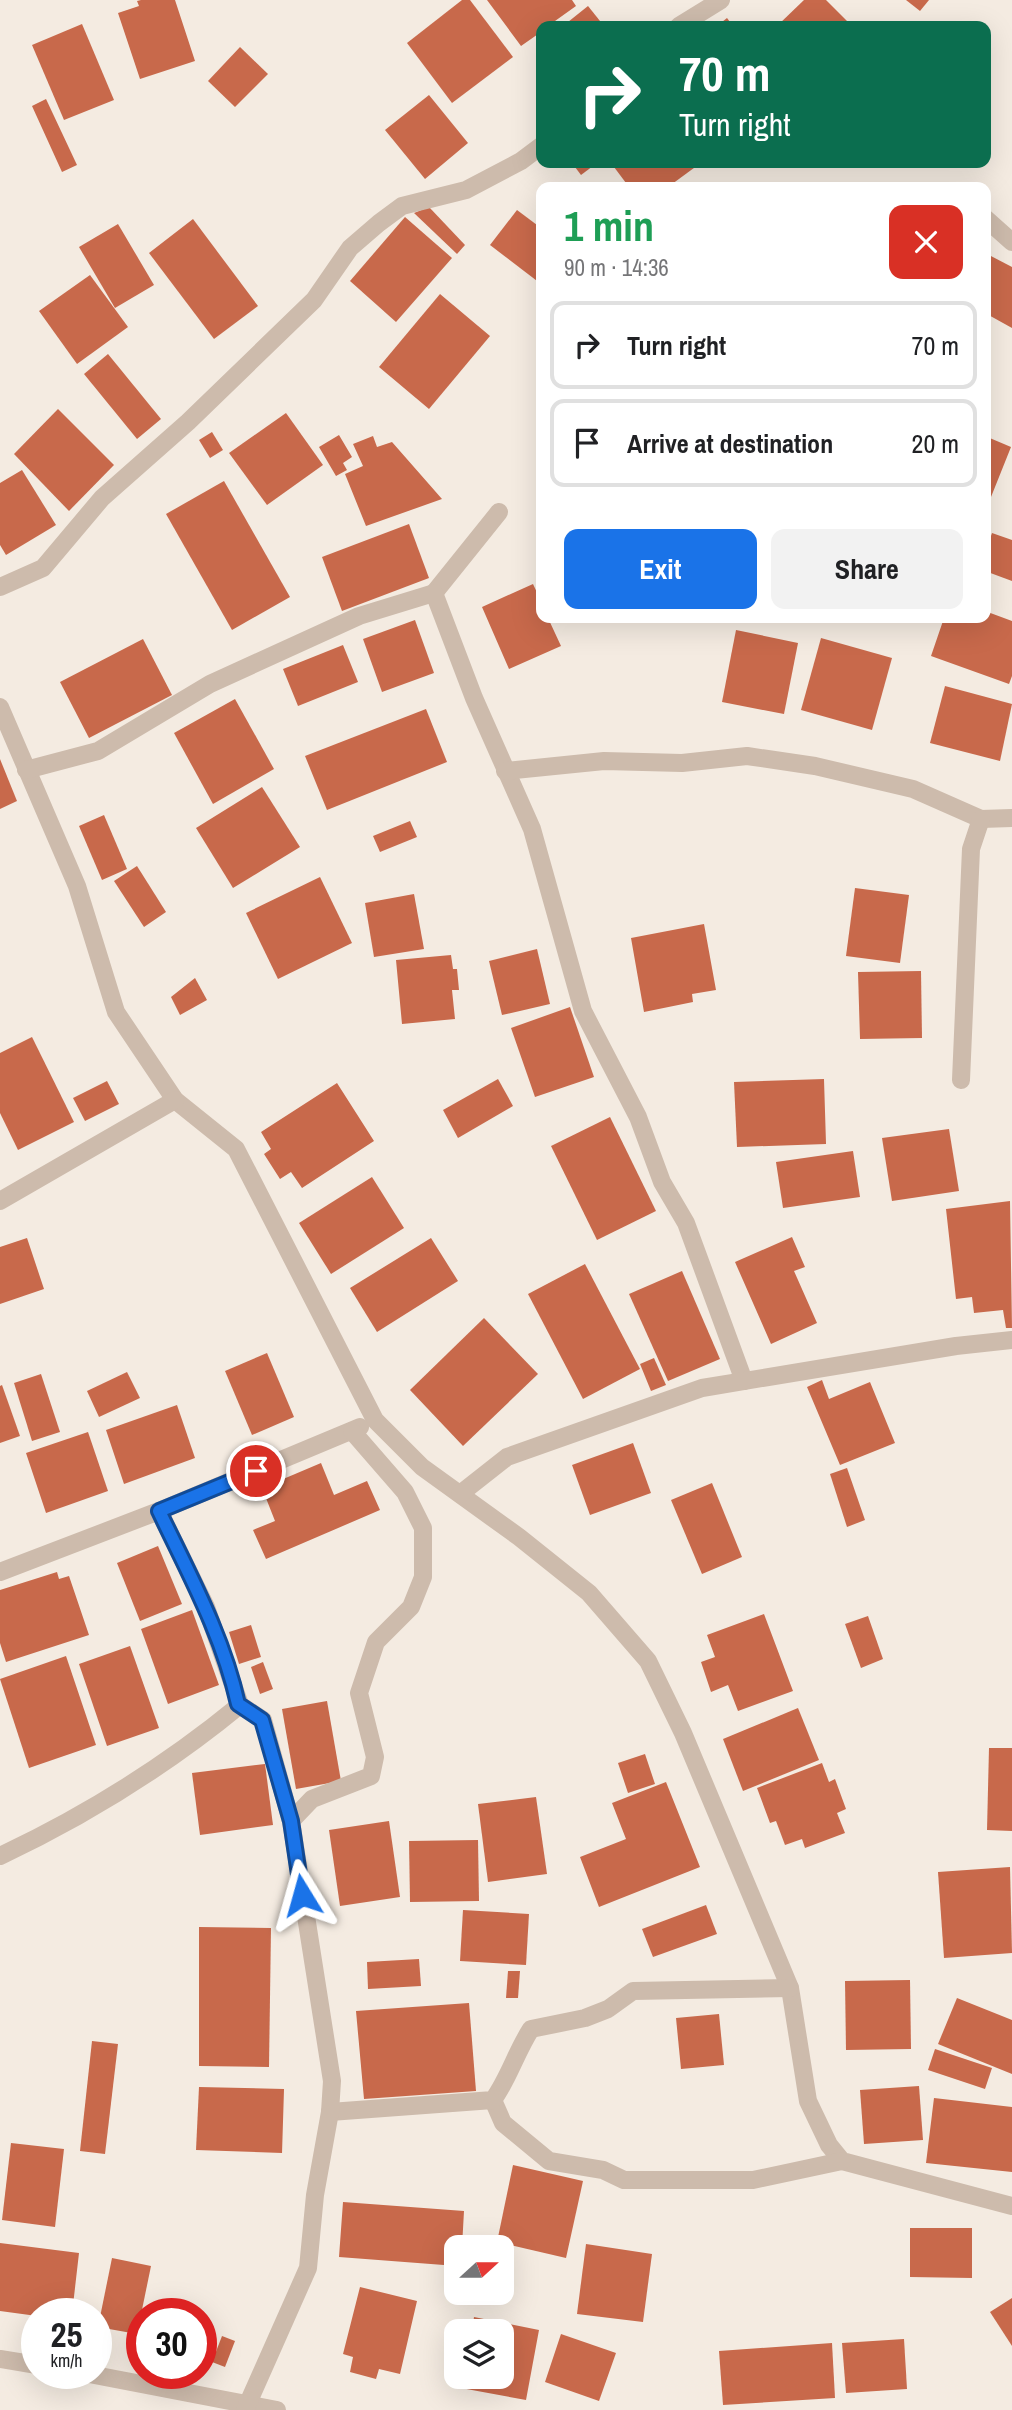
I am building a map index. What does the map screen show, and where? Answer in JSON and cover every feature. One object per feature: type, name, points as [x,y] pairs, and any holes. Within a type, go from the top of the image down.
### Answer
[{"type":"street","points":[[687,21],[721,0]]},
{"type":"street","points":[[0,587],[43,568],[102,498],[188,422],[313,300],[350,248],[379,223],[402,206],[466,190],[521,161],[536,150]]},
{"type":"street","points":[[991,223],[1012,242]]},
{"type":"street","points":[[26,769],[98,751],[210,684],[359,616],[434,593],[499,512]]},
{"type":"street","points":[[434,593],[505,771],[532,830],[583,1011],[638,1116],[662,1182],[686,1223],[744,1381]]},
{"type":"street","points":[[0,707],[77,886],[116,1012],[175,1100],[236,1149],[375,1420],[422,1467],[589,1593],[648,1661],[683,1733],[790,1988],[808,2101],[829,2145],[842,2161]]},
{"type":"street","points":[[505,771],[604,761],[682,763],[747,756],[815,766],[913,789],[981,819],[1012,818]]},
{"type":"street","points":[[961,1080],[971,849],[981,819]]},
{"type":"street","points":[[0,1201],[175,1100]]},
{"type":"street","points":[[460,1494],[507,1457],[702,1388],[956,1346],[1012,1340]]},
{"type":"street","points":[[0,1572],[159,1511],[375,1420]]},
{"type":"street","points":[[291,1821],[312,1799],[371,1776],[375,1757],[359,1693],[376,1642],[411,1607],[423,1577],[423,1528],[405,1492],[352,1431]]},
{"type":"street","points":[[159,1511],[206,1607],[240,1705],[262,1720],[291,1821],[332,2081],[330,2112],[315,2196],[308,2268],[274,2350],[246,2406]]},
{"type":"street","points":[[0,1856],[105,1800],[195,1742],[240,1705]]},
{"type":"street","points":[[493,2100],[505,2083],[520,2045],[531,2029],[585,2018],[608,2009],[633,1991],[790,1988]]},
{"type":"street","points":[[330,2112],[493,2100]]},
{"type":"street","points":[[493,2100],[503,2123],[550,2161],[603,2170],[624,2179],[752,2180],[842,2161],[1012,2206]]},
{"type":"street","points":[[0,2359],[21,2362]]},
{"type":"street","points":[[112,2379],[278,2410]]},
{"type":"building","points":[[175,0],[195,61],[140,79],[118,13],[139,6],[137,1]]},
{"type":"building","points":[[462,0],[470,0],[513,57],[452,103],[407,43]]},
{"type":"building","points":[[487,0],[572,0],[576,6],[555,21],[536,21],[536,36],[521,46]]},
{"type":"building","points":[[804,0],[826,0],[847,21],[782,21]]},
{"type":"building","points":[[906,0],[929,0],[920,11]]},
{"type":"building","points":[[588,6],[600,21],[569,21]]},
{"type":"building","points":[[82,24],[114,100],[64,120],[32,45]]},
{"type":"building","points":[[240,47],[268,74],[235,107],[208,81]]},
{"type":"building","points":[[429,95],[468,143],[425,179],[385,130]]},
{"type":"building","points":[[46,99],[77,165],[62,172],[32,106]]},
{"type":"building","points":[[576,168],[590,168],[581,175]]},
{"type":"building","points":[[615,168],[694,168],[675,182],[625,182]]},
{"type":"building","points":[[429,207],[465,245],[457,254],[414,213]]},
{"type":"building","points":[[517,210],[536,224],[536,280],[490,245]]},
{"type":"building","points":[[405,217],[452,258],[396,322],[350,281]]},
{"type":"building","points":[[193,219],[258,306],[214,339],[149,253]]},
{"type":"building","points":[[118,224],[154,285],[115,308],[79,247]]},
{"type":"building","points":[[991,256],[1012,267],[1012,328],[991,316]]},
{"type":"building","points":[[90,275],[128,327],[77,364],[39,311]]},
{"type":"building","points":[[440,294],[490,336],[429,409],[379,367]]},
{"type":"building","points":[[108,354],[161,419],[137,439],[84,374]]},
{"type":"building","points":[[58,409],[114,465],[69,511],[14,454]]},
{"type":"building","points":[[286,413],[323,465],[267,505],[229,453]]},
{"type":"building","points":[[212,432],[223,450],[210,458],[199,440]]},
{"type":"building","points":[[339,435],[352,457],[343,463],[347,470],[336,476],[319,447]]},
{"type":"building","points":[[373,436],[377,447],[392,442],[442,499],[366,526],[345,474],[363,466],[353,444]]},
{"type":"building","points":[[991,439],[1011,447],[991,497]]},
{"type":"building","points":[[22,470],[56,525],[6,555],[0,545],[0,483]]},
{"type":"building","points":[[224,481],[290,597],[232,630],[166,514]]},
{"type":"building","points":[[409,524],[429,578],[342,611],[322,557]]},
{"type":"building","points":[[992,533],[1012,540],[1012,581],[991,573]]},
{"type":"building","points":[[533,584],[536,590],[536,623],[550,623],[561,646],[509,669],[482,607]]},
{"type":"building","points":[[991,613],[1012,621],[1012,676],[1009,684],[931,656],[942,623],[991,623]]},
{"type":"building","points":[[415,620],[434,673],[382,692],[363,639]]},
{"type":"building","points":[[736,630],[798,643],[784,714],[722,702]]},
{"type":"building","points":[[821,638],[892,658],[872,730],[801,710]]},
{"type":"building","points":[[143,639],[172,695],[89,738],[60,682]]},
{"type":"building","points":[[343,645],[358,682],[298,706],[283,669]]},
{"type":"building","points":[[945,686],[1012,704],[1000,761],[930,743]]},
{"type":"building","points":[[235,699],[274,769],[213,804],[174,733]]},
{"type":"building","points":[[426,709],[447,762],[327,810],[305,756]]},
{"type":"building","points":[[0,759],[17,801],[0,809]]},
{"type":"building","points":[[262,787],[300,847],[233,888],[196,828]]},
{"type":"building","points":[[104,815],[127,869],[102,880],[79,826]]},
{"type":"building","points":[[410,821],[417,837],[380,852],[373,836]]},
{"type":"building","points":[[137,866],[166,912],[144,927],[114,881]]},
{"type":"building","points":[[320,877],[352,943],[278,979],[246,913]]},
{"type":"building","points":[[855,888],[909,895],[900,963],[846,956]]},
{"type":"building","points":[[414,894],[424,949],[374,957],[365,903]]},
{"type":"building","points":[[704,924],[716,990],[692,994],[693,1002],[644,1012],[631,938]]},
{"type":"building","points":[[537,949],[550,1004],[502,1015],[489,961]]},
{"type":"building","points":[[451,955],[453,969],[457,969],[459,990],[452,990],[455,1019],[402,1024],[396,960]]},
{"type":"building","points":[[921,971],[922,1038],[860,1039],[858,972]]},
{"type":"building","points":[[195,978],[207,1000],[180,1015],[171,997]]},
{"type":"building","points":[[570,1007],[594,1077],[535,1097],[511,1028]]},
{"type":"building","points":[[32,1037],[74,1122],[18,1150],[0,1113],[0,1053]]},
{"type":"building","points":[[498,1079],[513,1106],[458,1138],[443,1110]]},
{"type":"building","points":[[824,1079],[826,1144],[737,1147],[734,1082]]},
{"type":"building","points":[[107,1081],[119,1104],[85,1121],[73,1098]]},
{"type":"building","points":[[337,1083],[374,1141],[302,1188],[291,1172],[280,1179],[264,1154],[271,1149],[261,1132]]},
{"type":"building","points":[[610,1117],[656,1211],[597,1240],[551,1146]]},
{"type":"building","points":[[949,1129],[959,1191],[892,1201],[882,1138]]},
{"type":"building","points":[[853,1151],[860,1197],[783,1208],[776,1162]]},
{"type":"building","points":[[372,1177],[404,1228],[331,1274],[299,1223]]},
{"type":"building","points":[[1010,1201],[1012,1328],[1006,1328],[1003,1310],[974,1313],[972,1297],[956,1299],[946,1209]]},
{"type":"building","points":[[792,1237],[805,1267],[794,1271],[817,1323],[771,1344],[735,1262]]},
{"type":"building","points":[[27,1238],[44,1289],[0,1304],[0,1247]]},
{"type":"building","points":[[431,1238],[458,1281],[377,1332],[350,1288]]},
{"type":"building","points":[[585,1264],[640,1369],[583,1399],[528,1294]]},
{"type":"building","points":[[682,1271],[720,1359],[668,1381],[629,1294]]},
{"type":"building","points":[[484,1318],[538,1374],[463,1446],[410,1390]]},
{"type":"building","points":[[267,1353],[294,1417],[252,1435],[225,1371]]},
{"type":"building","points":[[654,1358],[666,1385],[651,1391],[640,1364]]},
{"type":"building","points":[[127,1372],[140,1398],[99,1417],[87,1391]]},
{"type":"building","points":[[41,1374],[60,1432],[32,1441],[14,1383]]},
{"type":"building","points":[[822,1380],[829,1399],[870,1382],[895,1443],[840,1465],[807,1387]]},
{"type":"building","points":[[2,1385],[20,1436],[0,1443],[0,1386]]},
{"type":"building","points":[[177,1405],[195,1458],[124,1484],[106,1430]]},
{"type":"building","points":[[88,1432],[108,1491],[46,1513],[26,1453]]},
{"type":"building","points":[[633,1443],[651,1493],[590,1515],[572,1465]]},
{"type":"building","points":[[321,1463],[334,1495],[367,1481],[380,1510],[266,1559],[253,1530],[275,1521],[262,1488]]},
{"type":"building","points":[[847,1468],[865,1520],[847,1527],[830,1474]]},
{"type":"building","points":[[712,1483],[742,1557],[702,1574],[671,1500]]},
{"type":"building","points":[[158,1546],[182,1604],[140,1621],[117,1563]]},
{"type":"building","points":[[57,1572],[59,1579],[69,1576],[89,1635],[6,1662],[0,1643],[0,1590]]},
{"type":"building","points":[[192,1610],[219,1685],[168,1704],[141,1629]]},
{"type":"building","points":[[764,1614],[793,1691],[738,1711],[728,1685],[711,1692],[701,1662],[715,1657],[707,1635]]},
{"type":"building","points":[[868,1616],[883,1659],[861,1668],[845,1624]]},
{"type":"building","points":[[251,1625],[261,1657],[239,1664],[229,1632]]},
{"type":"building","points":[[130,1646],[159,1728],[107,1746],[79,1664]]},
{"type":"building","points":[[66,1656],[96,1745],[29,1768],[0,1679]]},
{"type":"building","points":[[263,1662],[273,1689],[260,1694],[251,1667]]},
{"type":"building","points":[[327,1701],[341,1781],[296,1789],[282,1709]]},
{"type":"building","points":[[798,1708],[819,1760],[743,1791],[723,1739]]},
{"type":"building","points":[[989,1748],[1012,1748],[1012,1831],[987,1830]]},
{"type":"building","points":[[645,1754],[655,1784],[628,1793],[618,1763]]},
{"type":"building","points":[[822,1763],[829,1782],[835,1779],[846,1809],[837,1813],[845,1833],[805,1848],[802,1839],[785,1845],[776,1821],[770,1823],[757,1788]]},
{"type":"building","points":[[265,1764],[273,1825],[200,1835],[192,1773]]},
{"type":"building","points":[[666,1782],[700,1867],[599,1907],[580,1857],[626,1839],[612,1803]]},
{"type":"building","points":[[536,1797],[547,1874],[488,1882],[478,1804]]},
{"type":"building","points":[[389,1821],[400,1897],[340,1906],[329,1830]]},
{"type":"building","points":[[478,1840],[479,1901],[410,1902],[409,1841]]},
{"type":"building","points":[[1010,1867],[1012,1953],[944,1958],[938,1872]]},
{"type":"building","points":[[706,1905],[717,1934],[653,1957],[642,1929]]},
{"type":"building","points":[[463,1910],[529,1914],[526,1965],[460,1961]]},
{"type":"building","points":[[199,1927],[271,1928],[269,2067],[199,2066]]},
{"type":"building","points":[[419,1959],[421,1986],[368,1989],[367,1962]]},
{"type":"building","points":[[508,1971],[520,1971],[518,1998],[506,1998]]},
{"type":"building","points":[[910,1980],[911,2049],[846,2050],[845,1981]]},
{"type":"building","points":[[957,1998],[1012,2020],[1012,2074],[938,2044]]},
{"type":"building","points":[[469,2003],[476,2091],[364,2099],[356,2011]]},
{"type":"building","points":[[719,2014],[724,2065],[681,2069],[676,2018]]},
{"type":"building","points":[[92,2041],[118,2044],[105,2154],[80,2151]]},
{"type":"building","points":[[935,2049],[992,2068],[985,2089],[928,2070]]},
{"type":"building","points":[[919,2086],[923,2140],[864,2144],[860,2090]]},
{"type":"building","points":[[199,2087],[284,2089],[282,2153],[196,2150]]},
{"type":"building","points":[[934,2098],[1012,2107],[1012,2172],[926,2163]]},
{"type":"building","points":[[11,2143],[64,2149],[55,2227],[2,2220]]},
{"type":"building","points":[[513,2165],[583,2181],[566,2258],[514,2246],[514,2235],[498,2235]]},
{"type":"building","points":[[343,2202],[464,2211],[463,2235],[444,2235],[444,2265],[339,2257]]},
{"type":"building","points":[[910,2228],[972,2228],[972,2278],[910,2277]]},
{"type":"building","points":[[0,2243],[79,2253],[74,2298],[21,2298],[21,2314],[0,2311]]},
{"type":"building","points":[[586,2244],[652,2254],[643,2322],[577,2314]]},
{"type":"building","points":[[112,2258],[151,2266],[144,2298],[126,2298],[126,2332],[112,2330],[112,2298],[104,2298]]},
{"type":"building","points":[[360,2287],[417,2301],[400,2374],[379,2369],[376,2379],[350,2372],[353,2357],[343,2354]]},
{"type":"building","points":[[1012,2298],[1012,2346],[990,2312]]},
{"type":"building","points":[[514,2325],[539,2330],[526,2400],[466,2389],[514,2389]]},
{"type":"building","points":[[561,2334],[616,2353],[599,2401],[545,2382]]},
{"type":"building","points":[[222,2336],[235,2341],[225,2367],[217,2364],[217,2349]]},
{"type":"building","points":[[904,2339],[907,2389],[846,2393],[842,2343]]},
{"type":"building","points":[[832,2343],[835,2398],[723,2405],[719,2351]]},
{"type":"route","points":[[256,1471],[159,1511],[206,1607],[232,1678],[238,1704],[262,1720],[291,1821],[302,1895]]}]
